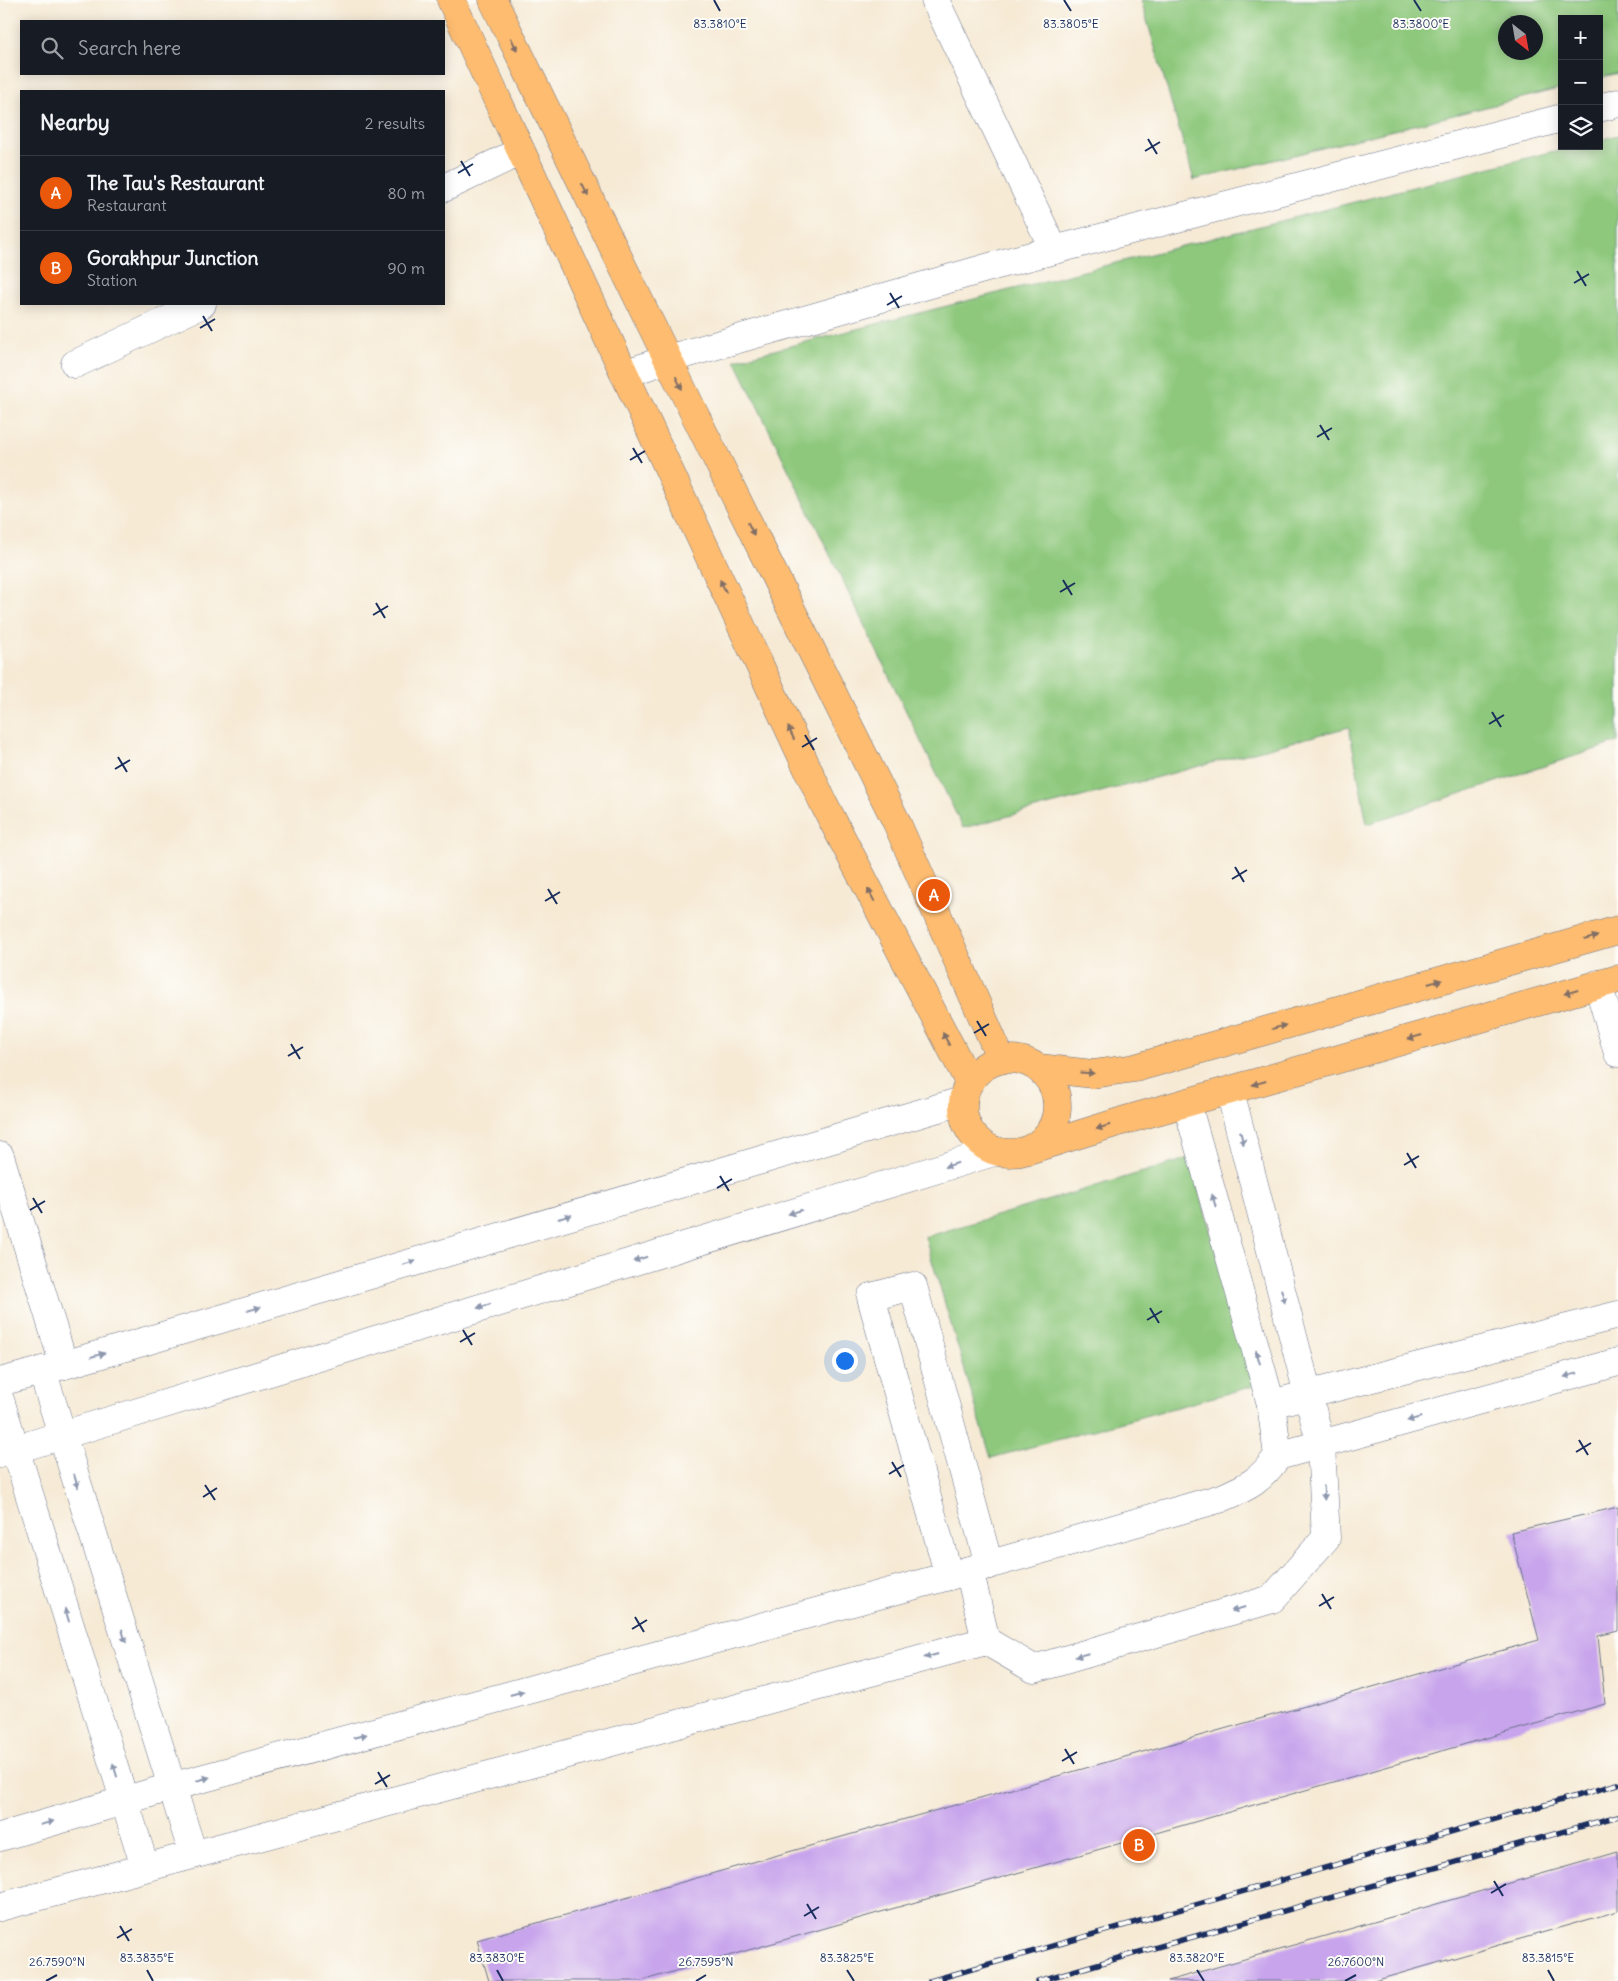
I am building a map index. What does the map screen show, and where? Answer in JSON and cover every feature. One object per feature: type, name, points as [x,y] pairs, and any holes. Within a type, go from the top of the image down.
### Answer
[{"type":"main road","points":[[451,0],[824,804],[966,1091]]},
{"type":"main road","points":[[492,0],[896,821],[1001,1059]]},
{"type":"main road","points":[[1608,981],[1187,1104],[1122,1121],[1029,1150],[1009,1154],[990,1150],[974,1137],[964,1120],[966,1091],[982,1067],[1001,1059],[1021,1059],[1039,1068],[1093,1074],[1134,1068],[1618,930]]},
{"type":"main road","points":[[1029,1150],[1045,1138],[1055,1121],[1058,1102],[1052,1082],[1039,1068]]},
{"type":"street","points":[[935,0],[1054,250]]},
{"type":"street","points":[[1603,107],[1618,103]]},
{"type":"street","points":[[624,374],[668,359],[1054,250],[1558,119]]},
{"type":"street","points":[[445,188],[521,152]]},
{"type":"street","points":[[75,364],[200,305]]},
{"type":"street","points":[[1608,981],[1618,1053]]},
{"type":"street","points":[[0,1382],[53,1368],[966,1091]]},
{"type":"street","points":[[969,1570],[872,1297],[913,1286],[969,1570],[986,1641],[1034,1670],[1272,1599],[1326,1538],[1321,1445],[1230,1091]]},
{"type":"street","points":[[1187,1104],[1271,1404],[1278,1456]]},
{"type":"street","points":[[8,1451],[998,1151]]},
{"type":"street","points":[[0,1156],[53,1368],[62,1434],[193,1854]]},
{"type":"street","points":[[1271,1404],[1618,1315]]},
{"type":"street","points":[[0,1837],[171,1787],[969,1570],[1222,1498],[1251,1485],[1265,1474],[1278,1456],[1618,1362]]},
{"type":"street","points":[[0,1400],[8,1451],[125,1800],[145,1867]]},
{"type":"street","points":[[0,1907],[986,1641]]},
{"type":"green space","points":[[1141,0],[1618,0],[1618,73],[1603,77],[1603,15],[1558,15],[1558,89],[1194,180]]},
{"type":"green space","points":[[1618,135],[1618,742],[1367,824],[1349,727],[963,828],[735,360],[1558,150],[1603,150],[1603,139]]},
{"type":"green space","points":[[1190,1158],[1254,1386],[991,1458],[925,1237]]},
{"type":"building","points":[[1618,1507],[1618,1631],[1598,1636],[1605,1704],[641,1981],[489,1981],[477,1940],[1539,1640],[1511,1532]]},
{"type":"building","points":[[1618,1852],[1618,1911],[1374,1981],[1168,1981]]},
{"type":"railway","points":[[930,1981],[1618,1784]]},
{"type":"railway","points":[[1038,1981],[1618,1816]]},
{"type":"place","name":"The Tau's Restaurant","points":[[934,895]]},
{"type":"place","name":"Gorakhpur Junction","points":[[1139,1845]]}]
